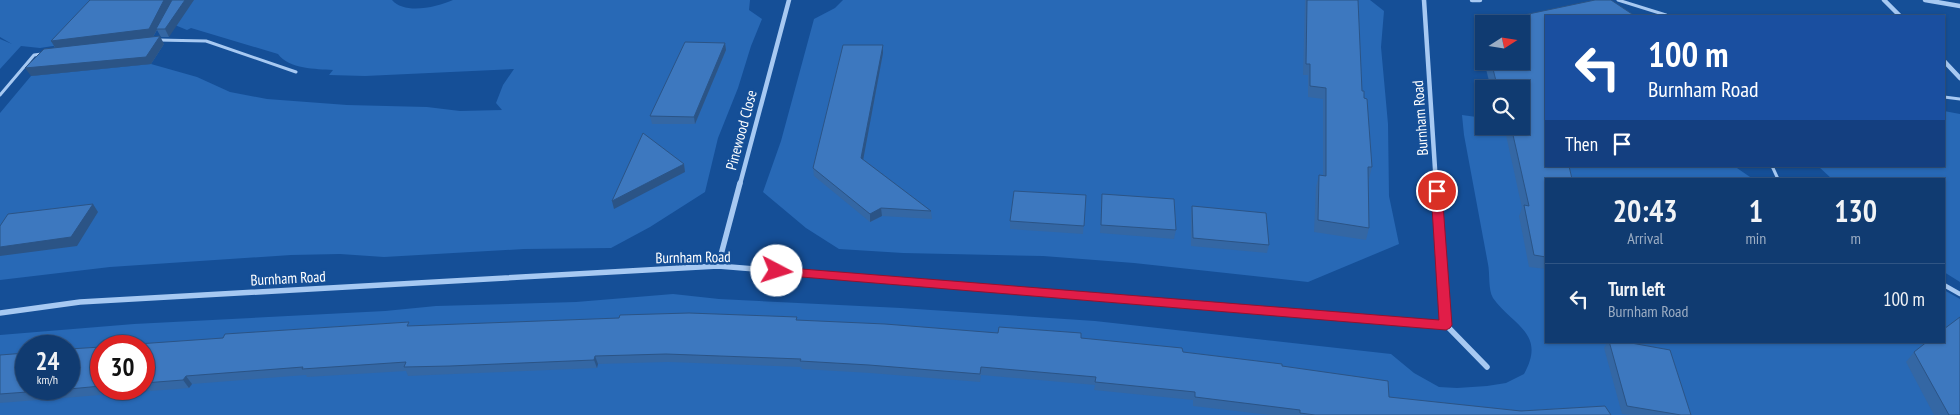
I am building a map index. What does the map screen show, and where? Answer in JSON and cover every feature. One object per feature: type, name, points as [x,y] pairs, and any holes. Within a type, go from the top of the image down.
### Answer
[{"type":"street","name":"Pinewood Close","points":[[718,266],[789,0]]},
{"type":"street","name":"Burnham Road","points":[[0,313],[80,302],[718,266],[1446,325],[1424,0]]},
{"type":"street","points":[[1472,0],[1480,0]]},
{"type":"street","points":[[1884,0],[1899,15]]},
{"type":"street","points":[[1925,0],[1960,6]]},
{"type":"street","points":[[1945,62],[1960,78]]},
{"type":"street","points":[[1446,325],[1487,367]]},
{"type":"lane","points":[[1618,0],[1666,15]]},
{"type":"lane","points":[[159,32],[155,40],[206,41],[296,72]]},
{"type":"lane","points":[[0,96],[34,55],[43,54]]},
{"type":"lane","points":[[1945,97],[1960,99]]},
{"type":"lane","points":[[1945,286],[1960,294]]},
{"type":"shaded area","points":[[0,0],[170,0],[79,42],[40,48],[21,46],[0,69],[0,39],[12,44],[0,37]]},
{"type":"shaded area","points":[[182,0],[392,0],[398,5],[405,7],[421,8],[453,0],[750,0],[749,10],[762,19],[718,138],[705,192],[650,227],[611,248],[524,249],[384,257],[340,254],[291,255],[110,267],[0,280],[0,113],[31,76],[151,64],[197,77],[230,92],[267,99],[347,105],[427,107],[460,111],[502,110],[496,103],[503,85],[514,69],[365,76],[329,75],[333,70],[289,63],[278,54],[191,28],[187,30],[170,23]]},
{"type":"shaded area","points":[[843,0],[1370,0],[1384,11],[1381,47],[1388,124],[1389,196],[1399,244],[1308,282],[1134,263],[1043,256],[903,253],[839,249],[806,228],[763,192],[781,141],[814,19],[835,8]]},
{"type":"shaded area","points":[[1945,111],[1960,114],[1960,282],[1945,273],[1945,178],[1831,178],[1819,167],[1945,167]]},
{"type":"shaded area","points":[[1462,115],[1475,117],[1475,135],[1527,135],[1545,167],[1735,167],[1752,178],[1545,178],[1545,343],[1945,343],[1945,291],[1960,299],[1960,415],[0,415],[0,335],[134,324],[385,311],[436,306],[576,302],[673,294],[719,299],[901,308],[1095,321],[1391,354],[1414,373],[1439,387],[1487,386],[1506,383],[1524,374],[1532,349],[1524,331],[1491,295],[1488,264]]},
{"type":"building","points":[[90,0],[164,0],[149,29],[51,41]]},
{"type":"building","points":[[172,0],[185,0],[165,29],[156,29]]},
{"type":"building","points":[[1307,0],[1358,0],[1362,91],[1364,91],[1364,98],[1367,99],[1372,167],[1368,167],[1369,228],[1318,220],[1319,175],[1326,176],[1326,88],[1310,86],[1310,64],[1306,64]]},
{"type":"building","points":[[1595,0],[1611,0],[1634,15],[1545,15],[1545,167],[1569,167],[1572,178],[1545,178],[1545,257],[1534,255],[1524,205],[1529,206],[1513,135],[1530,135],[1530,80],[1496,80],[1493,70],[1530,70],[1530,15],[1524,15]]},
{"type":"building","points":[[160,36],[146,57],[25,68],[44,49]]},
{"type":"building","points":[[685,42],[725,43],[694,117],[650,116]]},
{"type":"building","points":[[843,45],[883,45],[861,158],[931,211],[881,208],[870,214],[813,168]]},
{"type":"building","points":[[643,133],[684,164],[612,201]]},
{"type":"building","points":[[1014,191],[1086,195],[1084,226],[1010,221]]},
{"type":"building","points":[[1102,194],[1174,199],[1176,230],[1101,225]]},
{"type":"building","points":[[93,204],[71,237],[0,247],[0,226],[8,214]]},
{"type":"building","points":[[1192,206],[1266,213],[1269,245],[1193,238]]},
{"type":"building","points":[[689,313],[797,317],[796,320],[885,324],[998,333],[999,327],[1081,333],[1081,338],[1182,348],[1183,352],[1282,364],[1282,366],[1388,381],[1389,397],[1521,411],[1605,406],[1611,415],[1315,415],[1300,413],[1300,410],[1195,397],[1195,392],[1095,382],[1096,377],[981,367],[980,374],[800,361],[801,359],[666,354],[595,356],[594,360],[450,366],[404,367],[406,362],[302,369],[303,367],[186,376],[183,380],[155,382],[155,343],[223,338],[225,334],[409,322],[407,326],[619,318],[620,315]]},
{"type":"building","points":[[1960,317],[1960,415],[1949,415],[1914,352],[1925,343],[1945,343],[1945,328]]},
{"type":"building","points":[[1610,343],[1631,343],[1670,350],[1691,415],[1627,406]]},
{"type":"building","points":[[80,348],[90,348],[90,387],[80,388]]},
{"type":"building","points":[[15,354],[15,393],[0,394],[0,355]]},
{"type":"route","points":[[777,271],[1446,325],[1437,191]]}]
